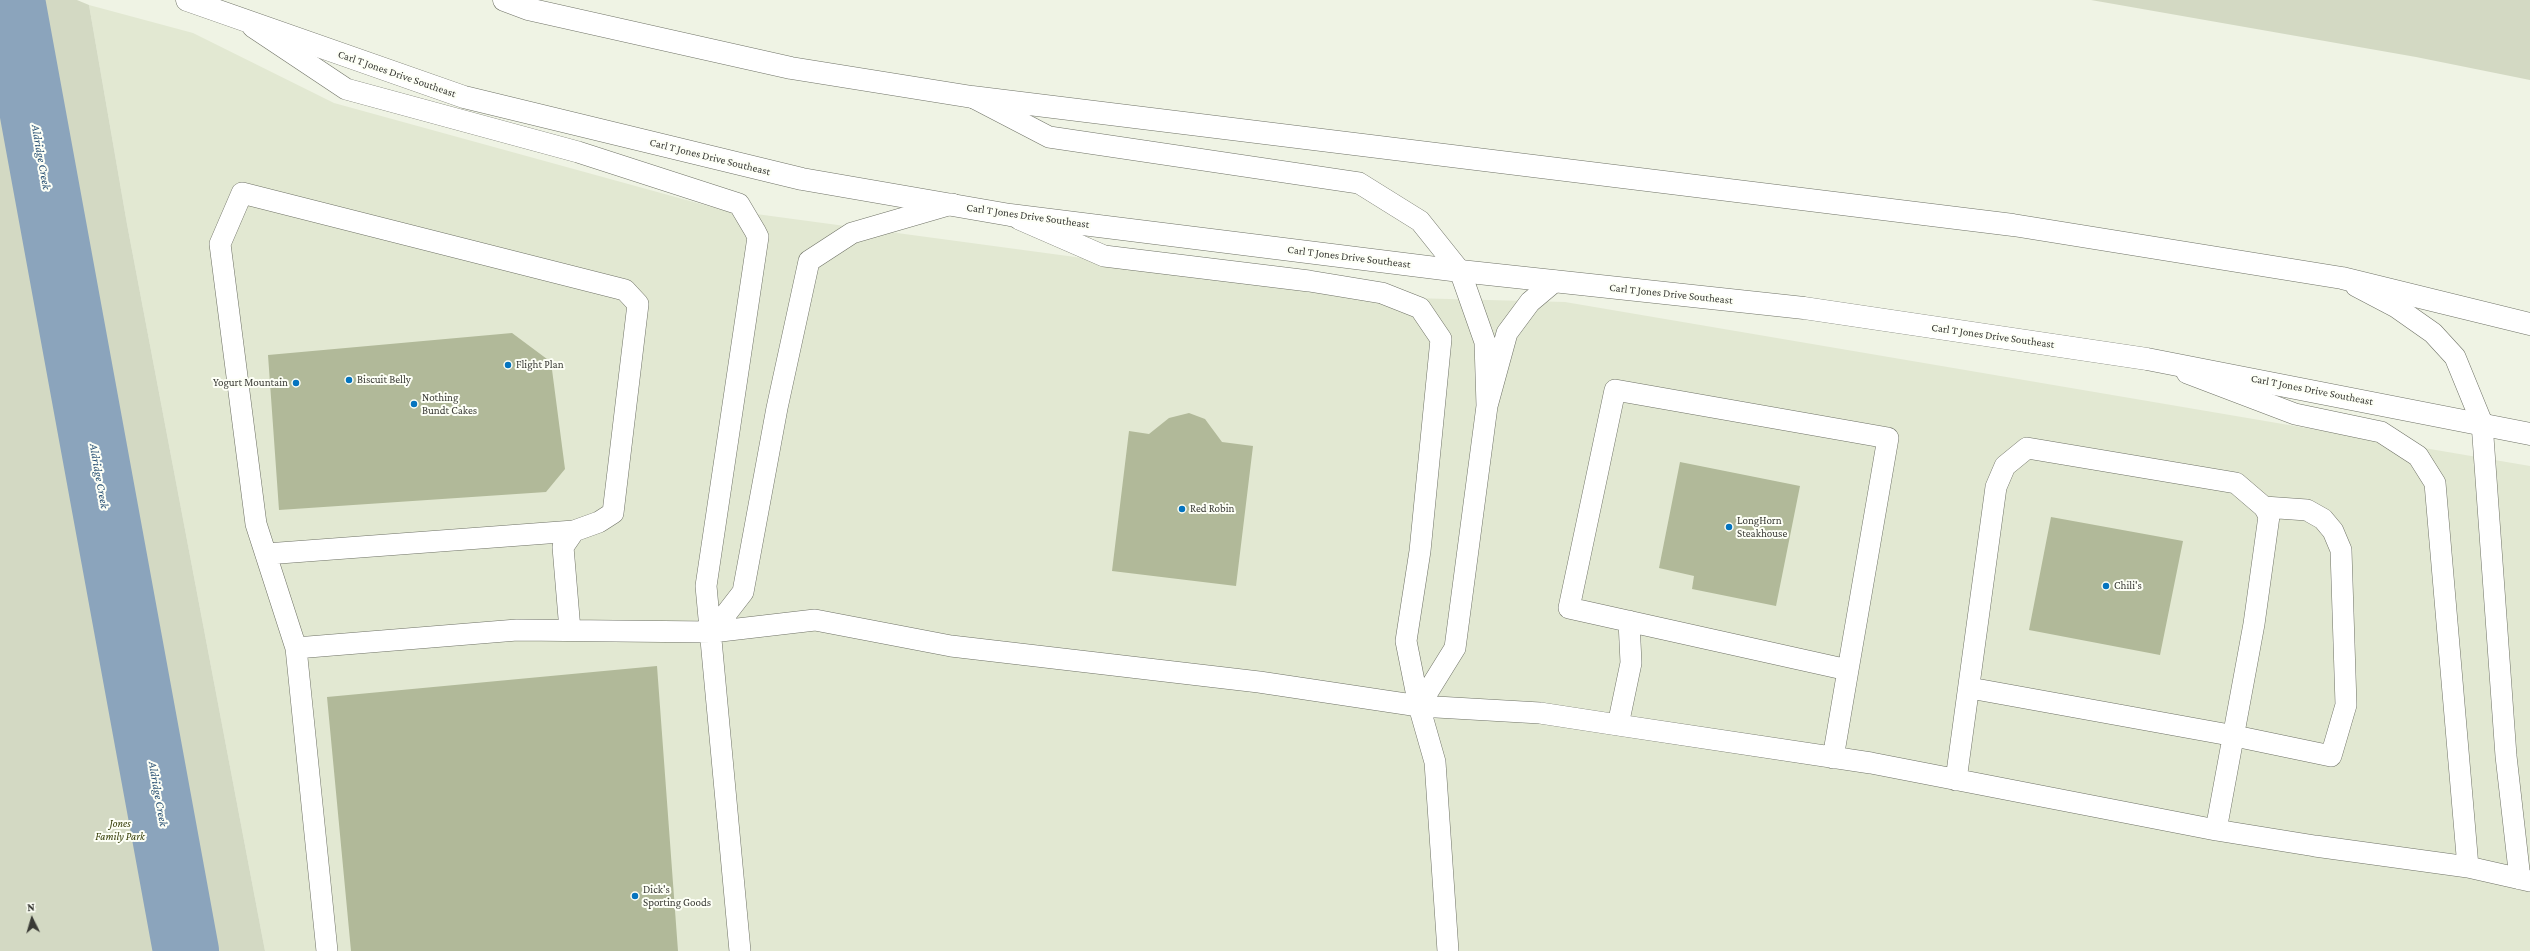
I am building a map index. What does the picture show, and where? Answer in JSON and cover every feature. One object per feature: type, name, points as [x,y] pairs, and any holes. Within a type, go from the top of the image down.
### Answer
[{"type":"main road","name":"Carl T Jones Drive Southeast","points":[[187,0],[464,97],[802,179],[1010,215],[1460,271],[1804,308],[2147,358],[2482,423],[2530,434]]},
{"type":"main road","points":[[504,0],[528,9],[791,68],[972,97],[2013,225],[2342,278],[2530,324]]},
{"type":"lane","points":[[244,21],[346,89],[578,152],[739,204],[758,237],[706,586],[712,632],[740,951]]},
{"type":"lane","points":[[972,97],[1049,137],[1359,183],[1420,221],[1460,271],[1485,342],[1487,406]]},
{"type":"lane","points":[[266,554],[574,531],[599,522],[613,513],[638,304],[625,290],[242,193],[220,244],[256,524],[296,648],[327,951]]},
{"type":"lane","points":[[712,632],[743,592],[777,408],[809,260],[852,234],[952,204]]},
{"type":"lane","points":[[1010,215],[1104,256],[1309,281],[1382,293],[1420,308],[1441,339],[1420,551],[1406,641],[1419,706],[1435,762],[1448,951]]},
{"type":"lane","points":[[296,648],[517,630],[712,632],[815,620],[951,646],[1259,682],[1419,706],[1540,713],[1833,758],[2216,830],[2315,846],[2468,867],[2525,880],[2506,756],[2482,423],[2455,357],[2433,333],[2396,307],[2342,278]]},
{"type":"lane","points":[[1419,706],[1455,648],[1487,406],[1507,333],[1530,302],[1555,281]]},
{"type":"lane","points":[[2147,358],[2295,414],[2381,432],[2418,456],[2435,483],[2468,867]]},
{"type":"lane","points":[[1833,758],[1888,438],[1615,390],[1569,608],[1848,670]]},
{"type":"lane","points":[[1956,780],[1970,688],[1996,487],[2005,466],[2027,448],[2236,483],[2264,507],[2269,516],[2254,624],[2235,736],[2216,830]]},
{"type":"lane","points":[[1970,688],[2235,736],[2331,756],[2346,705],[2341,550],[2333,531],[2323,519],[2307,510],[2264,507]]},
{"type":"lane","points":[[570,630],[563,547],[574,531]]},
{"type":"lane","points":[[1618,725],[1630,663],[1629,621]]},
{"type":"shaded area","points":[[89,5],[193,33],[334,103],[719,209],[1372,297],[1565,302],[2530,466],[2530,951],[265,951],[127,224]]},
{"type":"green space","name":"Jones Family Park","points":[[0,0],[77,0],[89,5],[127,224],[265,951],[0,951]]},
{"type":"green space","points":[[2091,0],[2530,0],[2530,80],[2416,57]]},
{"type":"building","points":[[512,333],[551,362],[565,469],[546,492],[279,510],[268,355]]},
{"type":"building","name":"Red Robin","points":[[1189,413],[1205,419],[1222,442],[1253,446],[1236,586],[1112,571],[1129,431],[1149,434],[1169,418]]},
{"type":"building","name":"LongHorn Steakhouse","points":[[1680,462],[1800,486],[1776,606],[1692,589],[1694,576],[1659,568]]},
{"type":"building","name":"Chili's","points":[[2051,517],[2183,541],[2160,655],[2029,630]]},
{"type":"building","points":[[657,666],[678,951],[351,951],[327,697]]},
{"type":"waterway","name":"Aldridge Creek","points":[[12,0],[186,951]]},
{"type":"place","name":"Flight Plan","points":[[508,365]]},
{"type":"place","name":"Biscuit Belly","points":[[349,380]]},
{"type":"place","name":"Yogurt Mountain","points":[[296,383]]},
{"type":"place","name":"Nothing Bundt Cakes","points":[[414,404]]},
{"type":"place","name":"Red Robin","points":[[1182,509]]},
{"type":"place","name":"LongHorn Steakhouse","points":[[1729,527]]},
{"type":"place","name":"Chili's","points":[[2106,586]]},
{"type":"place","name":"Dick's Sporting Goods","points":[[635,896]]}]
